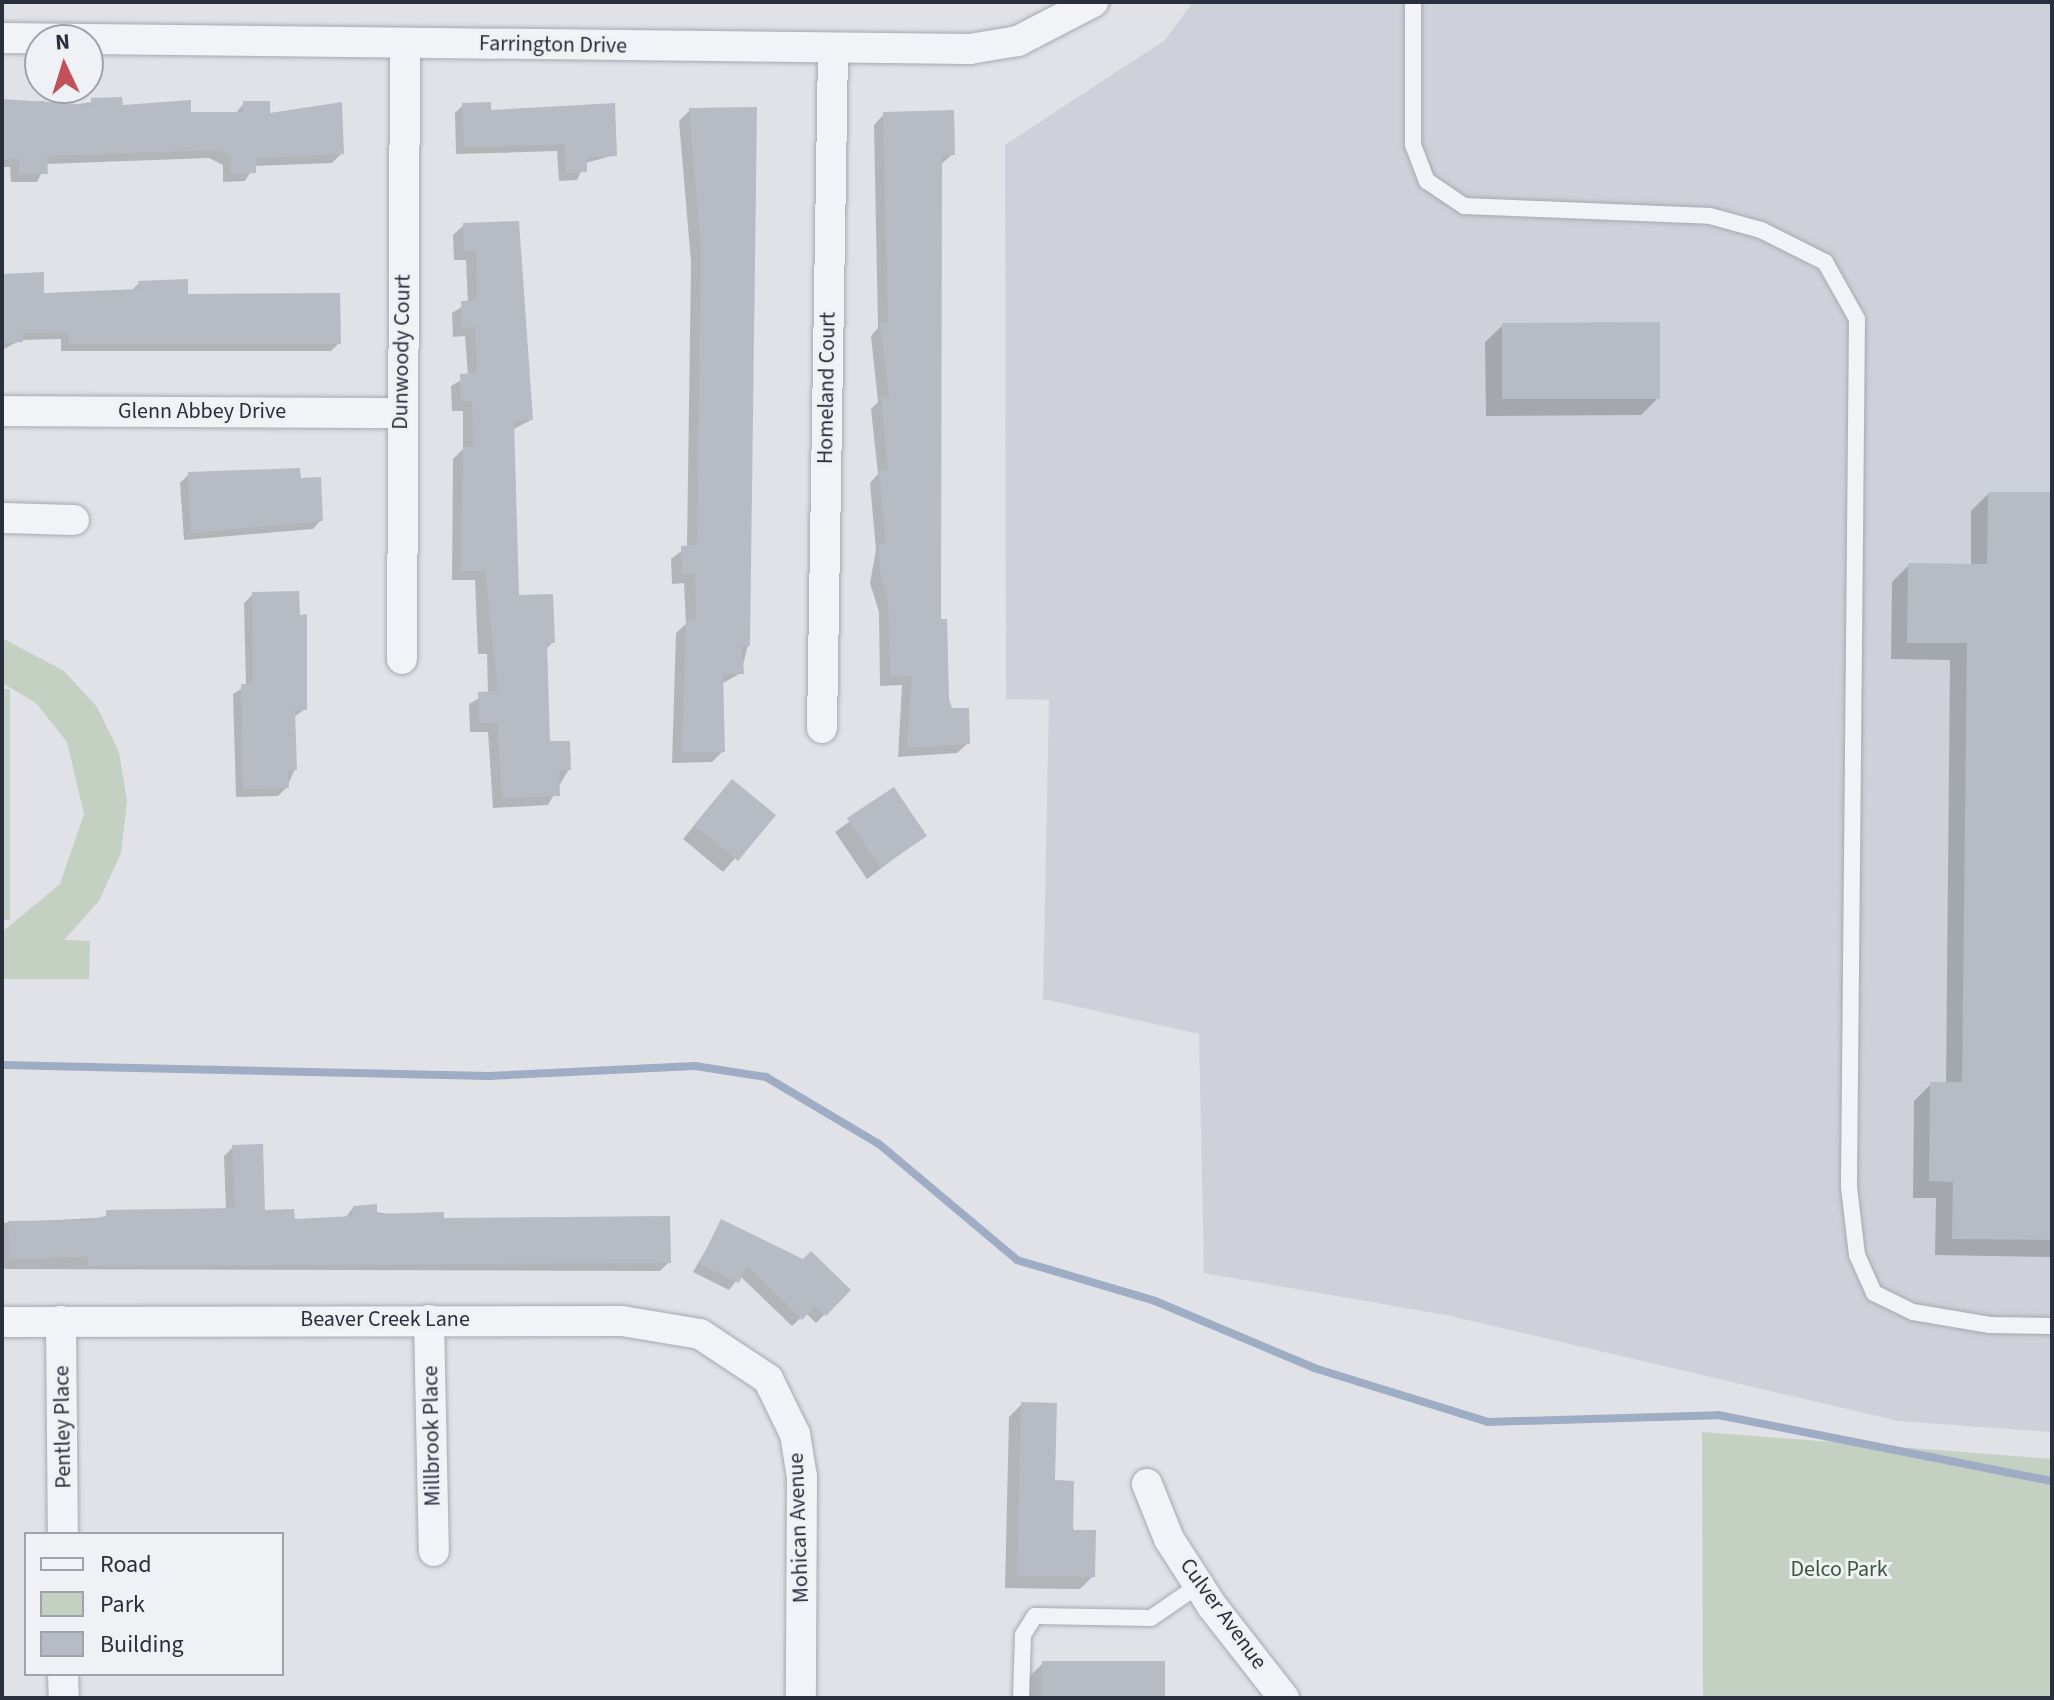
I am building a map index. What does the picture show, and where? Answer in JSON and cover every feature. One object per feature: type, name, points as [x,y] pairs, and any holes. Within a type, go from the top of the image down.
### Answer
[{"type":"street","name":"Farrington Drive","points":[[2,38],[986,48],[1054,27],[1093,2]]},
{"type":"street","name":"Dunwoody Court","points":[[402,659],[405,44]]},
{"type":"street","name":"Homeland Court","points":[[822,728],[833,48]]},
{"type":"street","name":"Glenn Abbey Drive","points":[[2,411],[402,413]]},
{"type":"street","points":[[2,518],[74,520]]},
{"type":"street","name":"Beaver Creek Lane","points":[[2,1322],[429,1320],[670,1326],[734,1350],[757,1369]]},
{"type":"street","name":"Millbrook Place","points":[[429,1320],[434,1551]]},
{"type":"street","name":"Pentley Place","points":[[61,1321],[63,1532]]},
{"type":"street","name":"Mohican Avenue","points":[[757,1369],[782,1400],[802,1477],[801,1698]]},
{"type":"street","name":"Culver Avenue","points":[[1147,1484],[1199,1585],[1284,1698]]},
{"type":"street","points":[[63,1676],[64,1698]]},
{"type":"lane","points":[[1413,2],[1413,145],[1427,181],[1464,206],[1710,216],[1761,230],[1825,262],[1857,319],[1849,1187],[1857,1255],[1874,1293],[1913,1312],[2052,1326]]},
{"type":"lane","points":[[1021,1698],[1023,1635],[1035,1616],[1151,1618],[1199,1585]]},
{"type":"shaded area","points":[[1193,2],[2052,2],[2052,1432],[1898,1421],[1446,1315],[1204,1273],[1199,1034],[1043,999],[1049,700],[1006,699],[1005,145],[1165,40]]},
{"type":"green space","points":[[2,638],[64,671],[97,707],[119,752],[127,800],[121,853],[99,901],[64,940],[90,941],[89,979],[2,979],[2,932],[60,884],[84,814],[67,742],[36,703],[2,683]]},
{"type":"green space","points":[[2,689],[10,689],[10,920],[2,920]]},
{"type":"green space","name":"Delco Park","points":[[1702,1432],[2052,1459],[2052,1698],[1703,1698]]},
{"type":"building","points":[[122,97],[123,105],[191,100],[191,112],[243,112],[243,101],[270,101],[270,113],[342,102],[344,154],[256,158],[256,173],[231,174],[231,156],[219,150],[47,156],[48,174],[19,174],[19,159],[2,159],[2,99],[24,100],[24,104],[91,105],[104,104],[104,98]]},
{"type":"building","points":[[491,102],[491,110],[615,103],[617,156],[587,157],[587,172],[566,173],[565,144],[464,147],[462,103]]},
{"type":"building","points":[[757,107],[750,646],[742,646],[744,674],[723,674],[725,752],[682,753],[686,620],[696,620],[695,573],[682,574],[681,546],[697,545],[701,250],[689,108]]},
{"type":"building","points":[[954,110],[955,155],[942,156],[941,619],[947,619],[949,699],[952,708],[969,708],[970,744],[907,748],[912,676],[890,676],[888,600],[880,572],[879,544],[886,544],[879,470],[888,470],[881,397],[889,397],[880,323],[888,323],[883,112]]},
{"type":"building","points":[[519,221],[533,420],[514,421],[519,595],[553,594],[555,643],[547,643],[550,741],[570,741],[571,770],[559,771],[560,796],[502,798],[497,722],[479,723],[478,692],[498,691],[485,571],[461,571],[463,447],[473,446],[472,401],[461,402],[460,374],[477,373],[475,327],[462,328],[461,301],[477,300],[476,250],[464,251],[463,223]]},
{"type":"building","points":[[44,272],[44,293],[139,289],[138,281],[188,279],[188,294],[340,293],[341,344],[69,344],[68,332],[23,333],[23,342],[2,343],[2,274]]},
{"type":"building","points":[[1660,322],[1660,399],[1502,399],[1502,323]]},
{"type":"building","points":[[300,468],[301,478],[321,477],[323,521],[191,533],[188,472]]},
{"type":"building","points":[[1988,492],[2052,492],[2052,1240],[1952,1239],[1953,1182],[1929,1181],[1930,1082],[1962,1082],[1967,643],[1907,643],[1908,563],[1987,564]]},
{"type":"building","points":[[299,591],[300,615],[307,614],[307,710],[295,710],[297,770],[288,770],[289,788],[243,789],[241,684],[253,684],[252,592]]},
{"type":"building","points":[[732,779],[776,815],[738,861],[694,825]]},
{"type":"building","points":[[894,787],[927,836],[880,868],[847,818]]},
{"type":"building","points":[[263,1144],[265,1210],[294,1209],[295,1219],[353,1216],[353,1206],[377,1204],[377,1214],[444,1212],[444,1218],[670,1216],[671,1263],[88,1266],[87,1257],[9,1259],[8,1221],[86,1220],[106,1216],[106,1210],[235,1208],[232,1145]]},
{"type":"building","points":[[721,1219],[803,1259],[811,1251],[851,1290],[826,1316],[815,1306],[802,1320],[747,1266],[739,1283],[699,1264]]},
{"type":"building","points":[[1021,1402],[1057,1403],[1055,1480],[1074,1481],[1073,1530],[1096,1530],[1095,1577],[1017,1576]]},
{"type":"building","points":[[1042,1661],[1165,1661],[1165,1698],[1042,1698]]},
{"type":"waterway","points":[[2,1065],[489,1076],[695,1066],[766,1077],[879,1144],[1017,1260],[1155,1301],[1314,1368],[1488,1422],[1718,1415],[2052,1481]]}]
